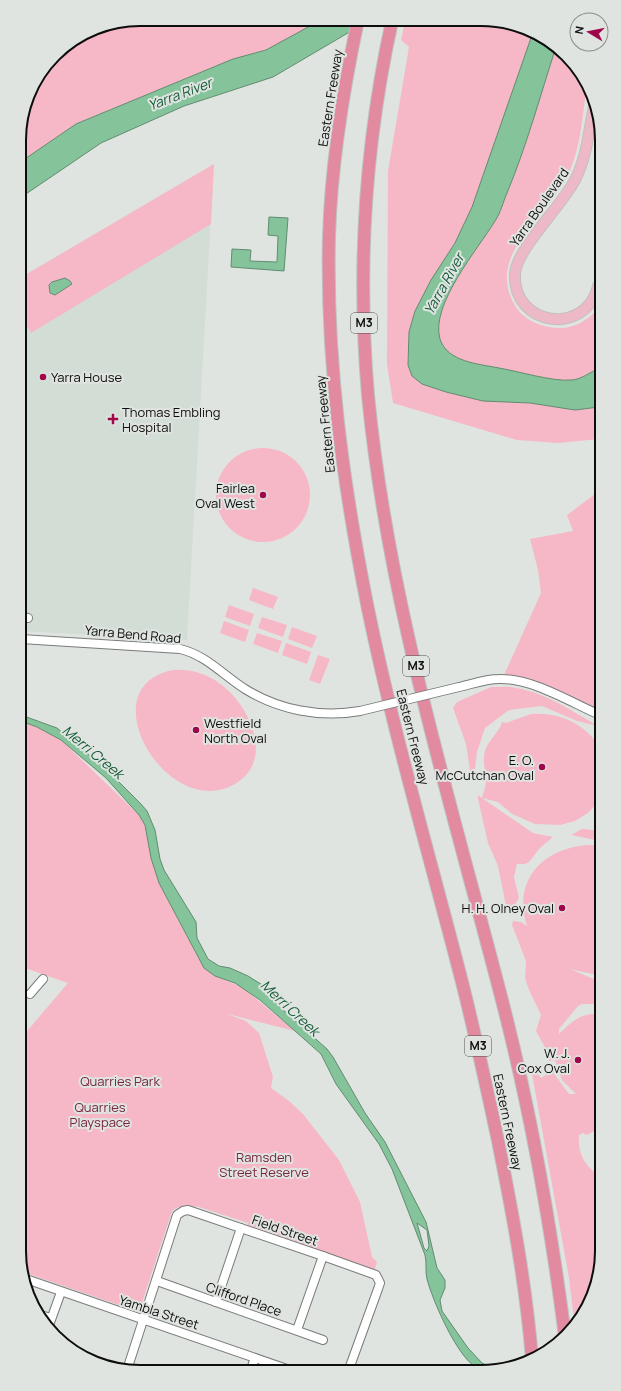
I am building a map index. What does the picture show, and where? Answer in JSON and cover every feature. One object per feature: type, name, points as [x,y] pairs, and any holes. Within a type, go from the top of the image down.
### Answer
[{"type":"highway","name":"Eastern Freeway","points":[[357,26],[348,72],[334,171],[329,238],[332,368],[342,462],[372,626],[400,744],[463,984],[490,1101],[518,1248],[531,1353]]},
{"type":"highway","name":"Eastern Freeway","points":[[391,26],[369,152],[364,231],[363,291],[366,354],[377,468],[398,585],[416,666],[505,1012],[525,1099],[549,1222],[564,1329]]},
{"type":"main road","name":"Yarra Boulevard","points":[[592,117],[587,147],[576,179],[522,253],[517,264],[515,275],[519,296],[526,306],[543,317],[564,319],[580,313],[593,300],[595,294]]},
{"type":"street","name":"Yarra Bend Road","points":[[26,638],[180,648],[201,657],[244,688],[278,705],[319,713],[360,712],[459,687],[498,679],[529,683],[595,713]]},
{"type":"street","points":[[30,994],[43,979]]},
{"type":"street","name":"Field Street","points":[[157,1281],[177,1216],[183,1211],[189,1211],[241,1228],[374,1274],[380,1282],[350,1365]]},
{"type":"street","points":[[216,1302],[241,1228]]},
{"type":"street","points":[[297,1330],[323,1256]]},
{"type":"street","name":"Yambla Street","points":[[30,1281],[275,1365]]},
{"type":"street","points":[[129,1365],[157,1281]]},
{"type":"street","name":"Clifford Place","points":[[157,1281],[323,1340]]},
{"type":"street","points":[[48,1317],[51,1318],[60,1292]]},
{"type":"street","points":[[252,1365],[255,1358]]},
{"type":"shaded area","name":"Thomas Embling Hospital","points":[[214,164],[187,640],[26,631],[26,274]]},
{"type":"green space","points":[[132,26],[310,26],[266,50],[233,59],[76,124],[26,158],[27,125],[30,110],[41,83],[59,59],[83,41],[96,35],[118,28]]},
{"type":"green space","points":[[404,26],[489,26],[503,28],[538,41],[562,59],[580,83],[586,95],[578,145],[572,165],[559,190],[523,236],[514,252],[508,268],[507,285],[517,309],[527,318],[544,326],[557,328],[569,327],[586,320],[595,311],[595,439],[558,443],[517,440],[393,403],[387,364],[388,171],[409,47],[401,40]]},
{"type":"green space","points":[[214,164],[211,224],[31,333],[26,324],[26,274]]},
{"type":"green space","name":"Fairlea Oval West","points":[[263,448],[281,451],[297,461],[307,477],[310,495],[307,513],[297,529],[281,539],[263,542],[245,539],[229,529],[219,513],[216,495],[219,477],[229,461],[245,451]]},
{"type":"green space","points":[[595,494],[595,713],[504,675],[541,593],[538,570],[530,539],[573,531],[567,515]]},
{"type":"green space","points":[[253,588],[278,597],[273,609],[249,600]]},
{"type":"green space","points":[[229,605],[254,614],[250,626],[225,617]]},
{"type":"green space","points":[[262,617],[287,625],[283,637],[258,628]]},
{"type":"green space","points":[[224,621],[249,630],[245,642],[220,633]]},
{"type":"green space","points":[[292,627],[317,636],[312,648],[288,639]]},
{"type":"green space","points":[[257,633],[282,641],[278,653],[253,644]]},
{"type":"green space","points":[[286,643],[311,652],[307,664],[282,655]]},
{"type":"green space","points":[[318,655],[330,659],[320,684],[309,680]]},
{"type":"green space","name":"Westfield North Oval","points":[[173,670],[197,672],[219,683],[230,692],[248,717],[254,732],[256,747],[254,761],[247,774],[235,784],[210,791],[185,785],[163,770],[147,748],[137,724],[137,700],[148,681]]},
{"type":"green space","points":[[491,687],[513,687],[527,690],[548,698],[595,725],[577,721],[542,706],[509,710],[485,728],[477,752],[474,777],[471,778],[466,744],[453,708],[457,702]]},
{"type":"green space","name":"E. O. McCutchan Oval","points":[[531,714],[551,715],[561,717],[579,725],[595,740],[595,805],[588,813],[575,821],[560,825],[535,824],[512,814],[498,802],[482,798],[486,786],[484,755],[488,743],[501,726],[502,722],[506,723]]},
{"type":"green space","points":[[26,723],[61,740],[139,815],[145,825],[151,858],[159,883],[198,958],[215,976],[242,987],[295,1031],[227,1014],[246,1021],[259,1033],[273,1077],[271,1088],[289,1101],[303,1114],[339,1160],[360,1202],[372,1257],[377,1262],[374,1272],[370,1270],[370,1268],[254,1227],[247,1227],[248,1223],[196,1206],[194,1209],[178,1207],[172,1211],[139,1312],[29,1274],[26,1251],[26,1032],[68,983],[26,968]]},
{"type":"green space","points":[[478,795],[533,833],[553,837],[540,848],[529,862],[525,864],[517,864],[514,877],[519,898],[513,908],[507,911],[498,866],[488,843]]},
{"type":"green space","points":[[582,829],[595,830],[595,840],[571,835]]},
{"type":"green space","points":[[595,845],[595,975],[570,969],[595,979],[595,1004],[582,1004],[578,1006],[559,1029],[559,1034],[572,1022],[582,1016],[595,1014],[595,1131],[587,1135],[583,1133],[579,1135],[579,1147],[585,1162],[595,1173],[595,1259],[589,1288],[580,1308],[574,1316],[569,1278],[530,1063],[541,1078],[552,1071],[569,1094],[576,1094],[562,1080],[555,1060],[549,1061],[546,1049],[536,1031],[541,1015],[525,978],[526,961],[512,925],[513,921],[521,922],[527,926],[523,909],[524,894],[528,881],[535,869],[557,852],[572,847]]},
{"type":"water","name":"Yarra River","points":[[310,26],[360,26],[273,77],[184,106],[101,143],[26,194],[26,158],[76,124],[233,59],[266,50]]},
{"type":"water","name":"Yarra River","points":[[531,38],[554,53],[527,139],[500,211],[457,278],[442,310],[439,325],[440,339],[449,353],[465,361],[545,378],[574,380],[595,370],[595,408],[575,410],[530,403],[483,401],[446,392],[422,384],[412,376],[408,365],[409,332],[415,311],[431,280],[455,243],[472,207]]},
{"type":"water","points":[[269,217],[288,218],[284,271],[231,267],[232,249],[251,250],[250,261],[277,262],[278,236],[268,235]]},
{"type":"water","points":[[65,278],[72,284],[55,295],[50,293],[49,285],[52,282]]},
{"type":"water","points":[[26,717],[57,728],[106,769],[147,811],[155,830],[160,859],[164,870],[196,922],[197,938],[208,959],[219,966],[230,968],[248,976],[264,986],[272,1000],[327,1049],[333,1057],[365,1113],[385,1142],[426,1222],[437,1268],[445,1280],[445,1288],[440,1300],[442,1311],[468,1348],[485,1365],[474,1365],[469,1361],[461,1352],[446,1327],[434,1300],[427,1279],[425,1255],[392,1169],[379,1144],[336,1084],[321,1054],[260,1000],[235,983],[215,976],[204,968],[159,883],[151,858],[145,825],[139,815],[106,778],[61,740],[26,723]],"holes":[[[417,1223],[427,1230],[429,1246],[427,1251],[424,1248]]]},
{"type":"place","name":"Yarra House","points":[[43,377]]},
{"type":"place","name":"Thomas Embling Hospital","points":[[113,419]]},
{"type":"place","name":"Fairlea Oval West","points":[[263,495]]},
{"type":"place","name":"Westfield North Oval","points":[[196,730]]},
{"type":"place","name":"E. O. McCutchan Oval","points":[[542,767]]},
{"type":"place","name":"H. H. Olney Oval","points":[[562,908]]},
{"type":"place","name":"W. J. Cox Oval","points":[[578,1060]]},
{"type":"water label","name":"Merri Creek","points":[[93,752]]},
{"type":"water label","name":"Merri Creek","points":[[290,1008]]},
{"type":"park label","name":"Quarries Park","points":[[120,1081]]},
{"type":"park label","name":"Quarries Playspace","points":[[100,1114]]},
{"type":"park label","name":"Ramsden Street Reserve","points":[[264,1164]]}]
